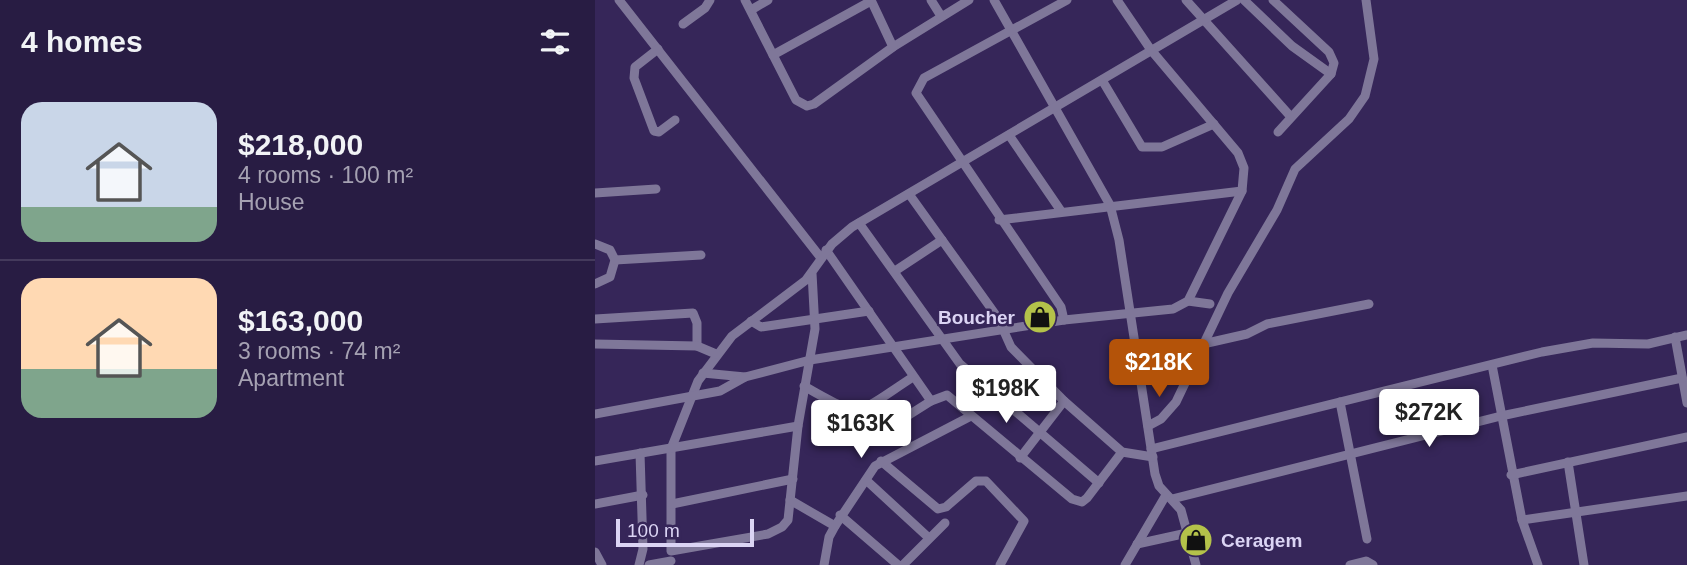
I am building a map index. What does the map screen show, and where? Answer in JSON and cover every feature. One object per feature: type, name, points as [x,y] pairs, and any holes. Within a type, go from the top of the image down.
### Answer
[{"type":"street","points":[[619,0],[869,311],[931,401]]},
{"type":"street","points":[[683,24],[705,8],[710,0]]},
{"type":"street","points":[[745,0],[796,100],[807,106],[814,104],[893,47],[969,0]]},
{"type":"street","points":[[751,10],[768,0]]},
{"type":"street","points":[[931,0],[941,16]]},
{"type":"street","points":[[993,0],[1057,107],[1110,205],[1119,240],[1159,486],[1181,510],[1196,565]]},
{"type":"street","points":[[1064,320],[1061,307],[917,97],[917,89],[924,78],[1012,33],[1067,0]]},
{"type":"street","points":[[595,414],[720,391],[745,377],[810,360],[1064,320],[1173,309],[1188,301],[1242,191],[1244,168],[1241,157],[1151,50],[1117,0]]},
{"type":"street","points":[[1186,0],[1291,117]]},
{"type":"street","points":[[649,565],[671,563],[671,449],[690,396],[716,354],[751,321],[812,273],[824,254],[859,222],[1237,0]]},
{"type":"street","points":[[1244,0],[1292,46],[1331,74]]},
{"type":"street","points":[[1273,0],[1332,55],[1334,63],[1331,74],[1277,132]]},
{"type":"street","points":[[1148,426],[1172,408],[1228,293],[1277,210],[1295,169],[1349,118],[1365,96],[1374,59],[1366,0]]},
{"type":"street","points":[[773,55],[871,1],[893,47]]},
{"type":"street","points":[[658,49],[635,67],[635,78],[654,131],[659,132],[674,120]]},
{"type":"street","points":[[1102,80],[1142,147],[1162,147],[1214,124]]},
{"type":"street","points":[[1009,135],[1061,211]]},
{"type":"street","points":[[595,193],[656,189]]},
{"type":"street","points":[[999,220],[1242,191]]},
{"type":"street","points":[[909,194],[998,318],[1011,348],[1063,401],[1122,452],[1152,453],[1340,402],[1593,343],[1637,346],[1687,335]]},
{"type":"street","points":[[859,222],[960,364],[1038,434],[1099,483]]},
{"type":"street","points":[[895,271],[942,240]]},
{"type":"street","points":[[595,244],[610,250],[615,260],[610,277],[595,284]]},
{"type":"street","points":[[615,260],[701,255]]},
{"type":"street","points":[[671,551],[775,531],[788,520],[798,426],[815,319],[812,273]]},
{"type":"street","points":[[1188,301],[1210,304]]},
{"type":"street","points":[[1203,344],[1247,334],[1267,324],[1369,304]]},
{"type":"street","points":[[751,321],[761,327],[869,311]]},
{"type":"street","points":[[595,319],[693,313],[697,323],[697,346]]},
{"type":"street","points":[[1675,337],[1683,360],[1682,378],[1687,402]]},
{"type":"street","points":[[595,344],[627,342],[697,346],[716,354]]},
{"type":"street","points":[[1492,365],[1511,475],[1522,520],[1538,565]]},
{"type":"street","points":[[703,373],[745,377]]},
{"type":"street","points":[[804,386],[842,408],[858,410],[913,377]]},
{"type":"street","points":[[1125,565],[1169,497],[1501,416],[1682,378]]},
{"type":"street","points":[[866,442],[945,394],[1077,502],[1085,501],[1122,452]]},
{"type":"street","points":[[1020,458],[1063,401]]},
{"type":"street","points":[[1340,402],[1367,539]]},
{"type":"street","points":[[824,565],[829,537],[841,515],[881,461],[908,451],[971,415]]},
{"type":"street","points":[[595,461],[798,426]]},
{"type":"street","points":[[1511,475],[1687,437]]},
{"type":"street","points":[[639,565],[643,557],[640,453]]},
{"type":"street","points":[[881,461],[938,509],[946,507],[976,481],[986,481],[1024,521],[1000,565]]},
{"type":"street","points":[[1568,462],[1584,565]]},
{"type":"street","points":[[672,504],[793,479]]},
{"type":"street","points":[[866,480],[929,538]]},
{"type":"street","points":[[595,504],[643,495]]},
{"type":"street","points":[[1522,520],[1687,496]]},
{"type":"street","points":[[790,500],[835,526]]},
{"type":"street","points":[[841,515],[900,565],[946,523]]},
{"type":"street","points":[[1137,544],[1187,533]]},
{"type":"street","points":[[595,552],[602,565]]},
{"type":"street","points":[[1350,565],[1366,561],[1373,565]]},
{"type":"place","name":"Boucher","points":[[1040,317]]},
{"type":"place","name":"Ceragem","points":[[1196,540]]}]
